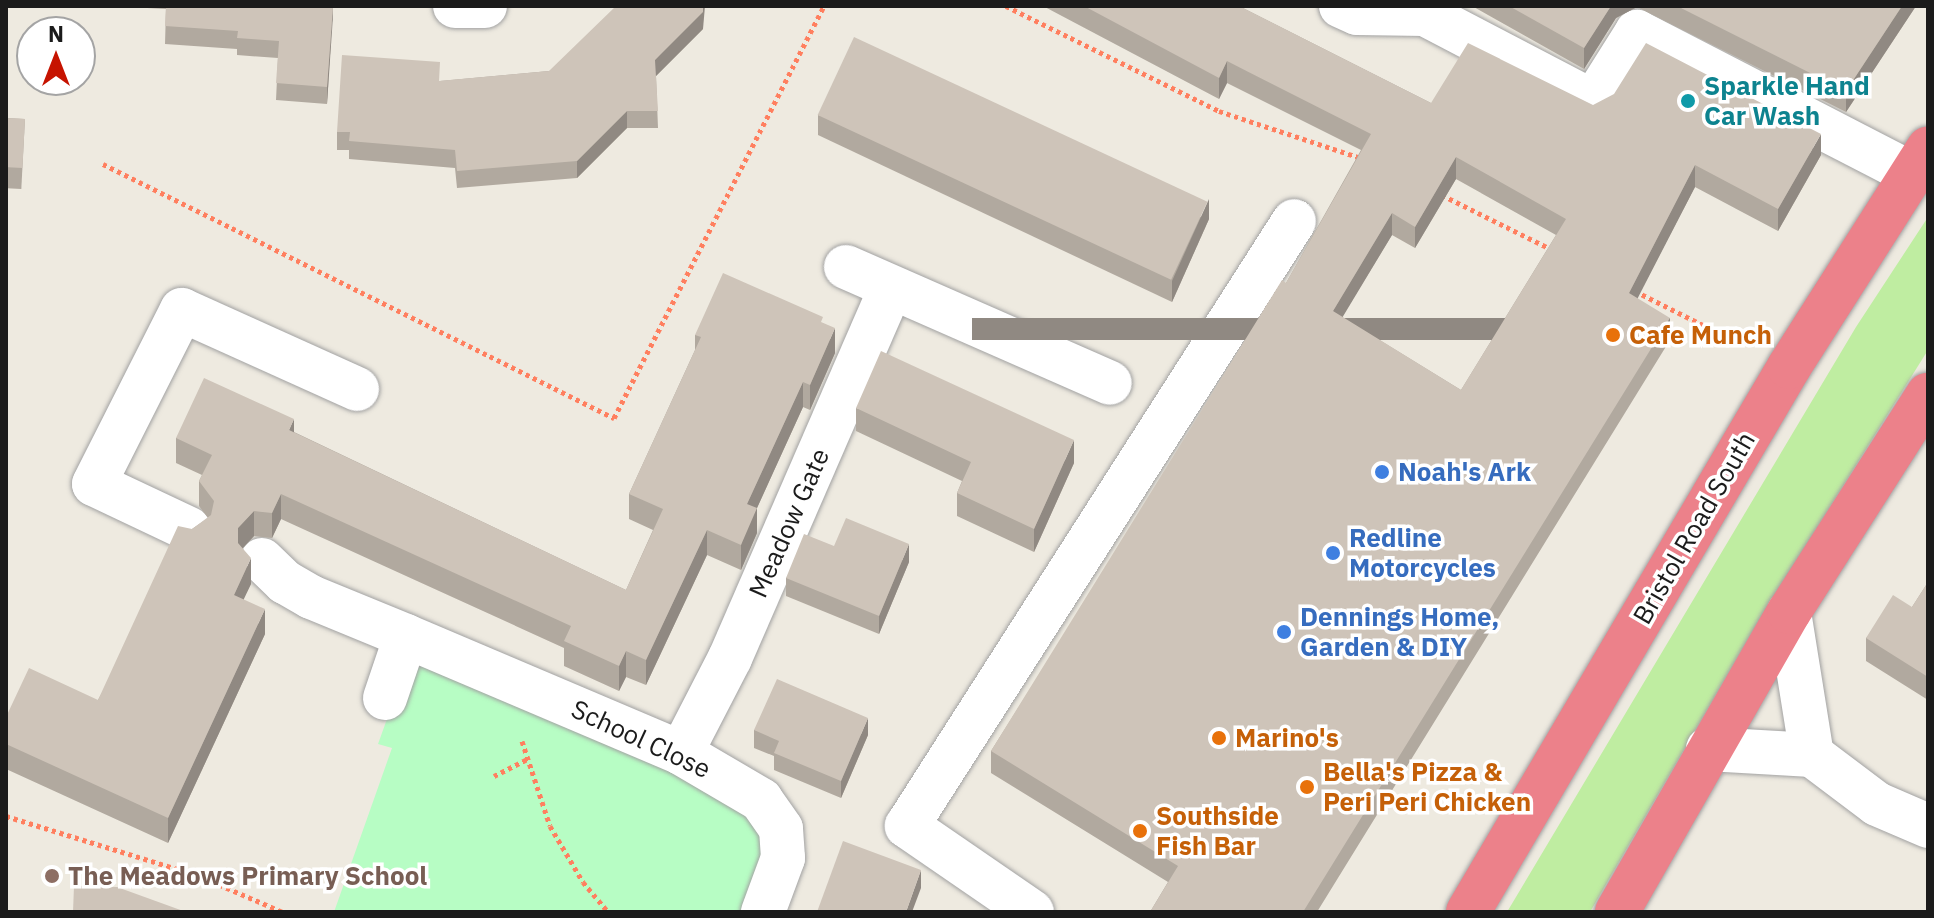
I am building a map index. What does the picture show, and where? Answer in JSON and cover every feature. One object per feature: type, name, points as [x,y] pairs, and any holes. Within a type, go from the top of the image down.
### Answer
[{"type":"highway","name":"Bristol Road South","points":[[1468,912],[1789,367],[1920,162]]},
{"type":"highway","points":[[1617,912],[1789,612],[1928,395]]},
{"type":"street","points":[[455,6],[485,6]]},
{"type":"street","points":[[1341,6],[1357,13],[1425,14],[1593,102],[1637,32],[1920,162]]},
{"type":"street","points":[[1032,912],[907,826],[1294,221]]},
{"type":"street","points":[[846,267],[890,290],[1110,383]]},
{"type":"street","name":"Meadow Gate","points":[[681,753],[730,658],[890,290]]},
{"type":"street","points":[[189,529],[94,484],[182,310],[357,389]]},
{"type":"street","name":"School Close","points":[[262,560],[285,582],[311,597],[681,753],[761,800],[781,829],[783,858],[763,912]]},
{"type":"street","points":[[1789,612],[1812,755]]},
{"type":"street","points":[[385,698],[406,636]]},
{"type":"street","points":[[1708,749],[1812,755],[1877,804],[1928,826]]},
{"type":"path","points":[[103,164],[614,418],[824,6]]},
{"type":"path","points":[[1006,6],[1219,111],[1369,161]]},
{"type":"path","points":[[1427,187],[1568,258]]},
{"type":"path","points":[[1625,286],[1789,367]]},
{"type":"path","points":[[515,683],[511,698],[527,759],[550,826],[583,882],[608,912]]},
{"type":"path","points":[[494,776],[527,759]]},
{"type":"path","points":[[6,816],[197,875],[283,912]]},
{"type":"green space","points":[[1928,217],[1928,350],[1758,622],[1590,912],[1507,912],[1856,327]]},
{"type":"green space","points":[[414,644],[648,745],[776,830],[756,912],[334,912],[392,748],[378,744]]},
{"type":"building","points":[[166,6],[333,6],[327,87],[276,83],[279,41],[237,38],[238,31],[165,26]]},
{"type":"building","points":[[616,6],[703,6],[703,12],[655,60],[658,111],[627,111],[577,161],[457,171],[455,150],[349,141],[350,132],[337,132],[342,55],[440,62],[439,81],[549,71]]},
{"type":"building","points":[[1084,6],[1239,6],[1431,103],[1468,43],[1593,105],[1614,94],[1646,43],[1821,134],[1778,209],[1695,165],[1629,293],[1670,318],[1303,912],[1150,912],[1178,866],[991,751],[1282,280],[1286,283],[1371,134],[1227,61],[1219,78]],"holes":[[[1456,157],[1566,219],[1461,390],[1333,311],[1392,213],[1415,227]]]},
{"type":"building","points":[[1509,6],[1611,6],[1584,48]]},
{"type":"building","points":[[1677,6],[1902,6],[1846,91]]},
{"type":"building","points":[[854,37],[1207,202],[1171,280],[818,115]]},
{"type":"building","points":[[6,118],[25,119],[22,168],[6,167]]},
{"type":"building","points":[[723,273],[823,317],[821,322],[835,328],[810,385],[803,382],[747,504],[757,508],[741,545],[707,530],[646,660],[626,651],[619,666],[564,641],[571,626],[281,494],[272,513],[254,511],[238,528],[238,543],[251,558],[234,595],[265,609],[168,818],[6,744],[6,717],[29,668],[98,700],[178,526],[192,529],[211,515],[214,501],[199,481],[212,455],[176,438],[204,378],[294,419],[289,430],[626,590],[663,509],[629,494],[701,337],[695,335]]},
{"type":"building","points":[[881,351],[1074,440],[1034,529],[957,493],[971,462],[856,408]]},
{"type":"building","points":[[846,518],[909,544],[879,616],[786,578],[804,534],[834,546]]},
{"type":"building","points":[[1928,582],[1928,677],[1866,638],[1893,595],[1912,607]]},
{"type":"building","points":[[777,679],[868,718],[841,781],[774,753],[779,741],[754,730]]},
{"type":"building","points":[[843,841],[921,870],[906,912],[817,912]]},
{"type":"building","points":[[74,886],[117,887],[186,912],[73,912]]},
{"type":"place","name":"Sparkle Hand Car Wash","points":[[1688,101]]},
{"type":"place","name":"Cafe Munch","points":[[1613,335]]},
{"type":"place","name":"Noah's Ark","points":[[1382,472]]},
{"type":"place","name":"Redline Motorcycles","points":[[1333,553]]},
{"type":"place","name":"Dennings Home, Garden & DIY","points":[[1284,632]]},
{"type":"place","name":"Marino's","points":[[1219,738]]},
{"type":"place","name":"Bella's Pizza & Peri Peri Chicken","points":[[1307,787]]},
{"type":"place","name":"Southside Fish Bar","points":[[1140,831]]},
{"type":"place","name":"The Meadows Primary School","points":[[52,876]]}]
